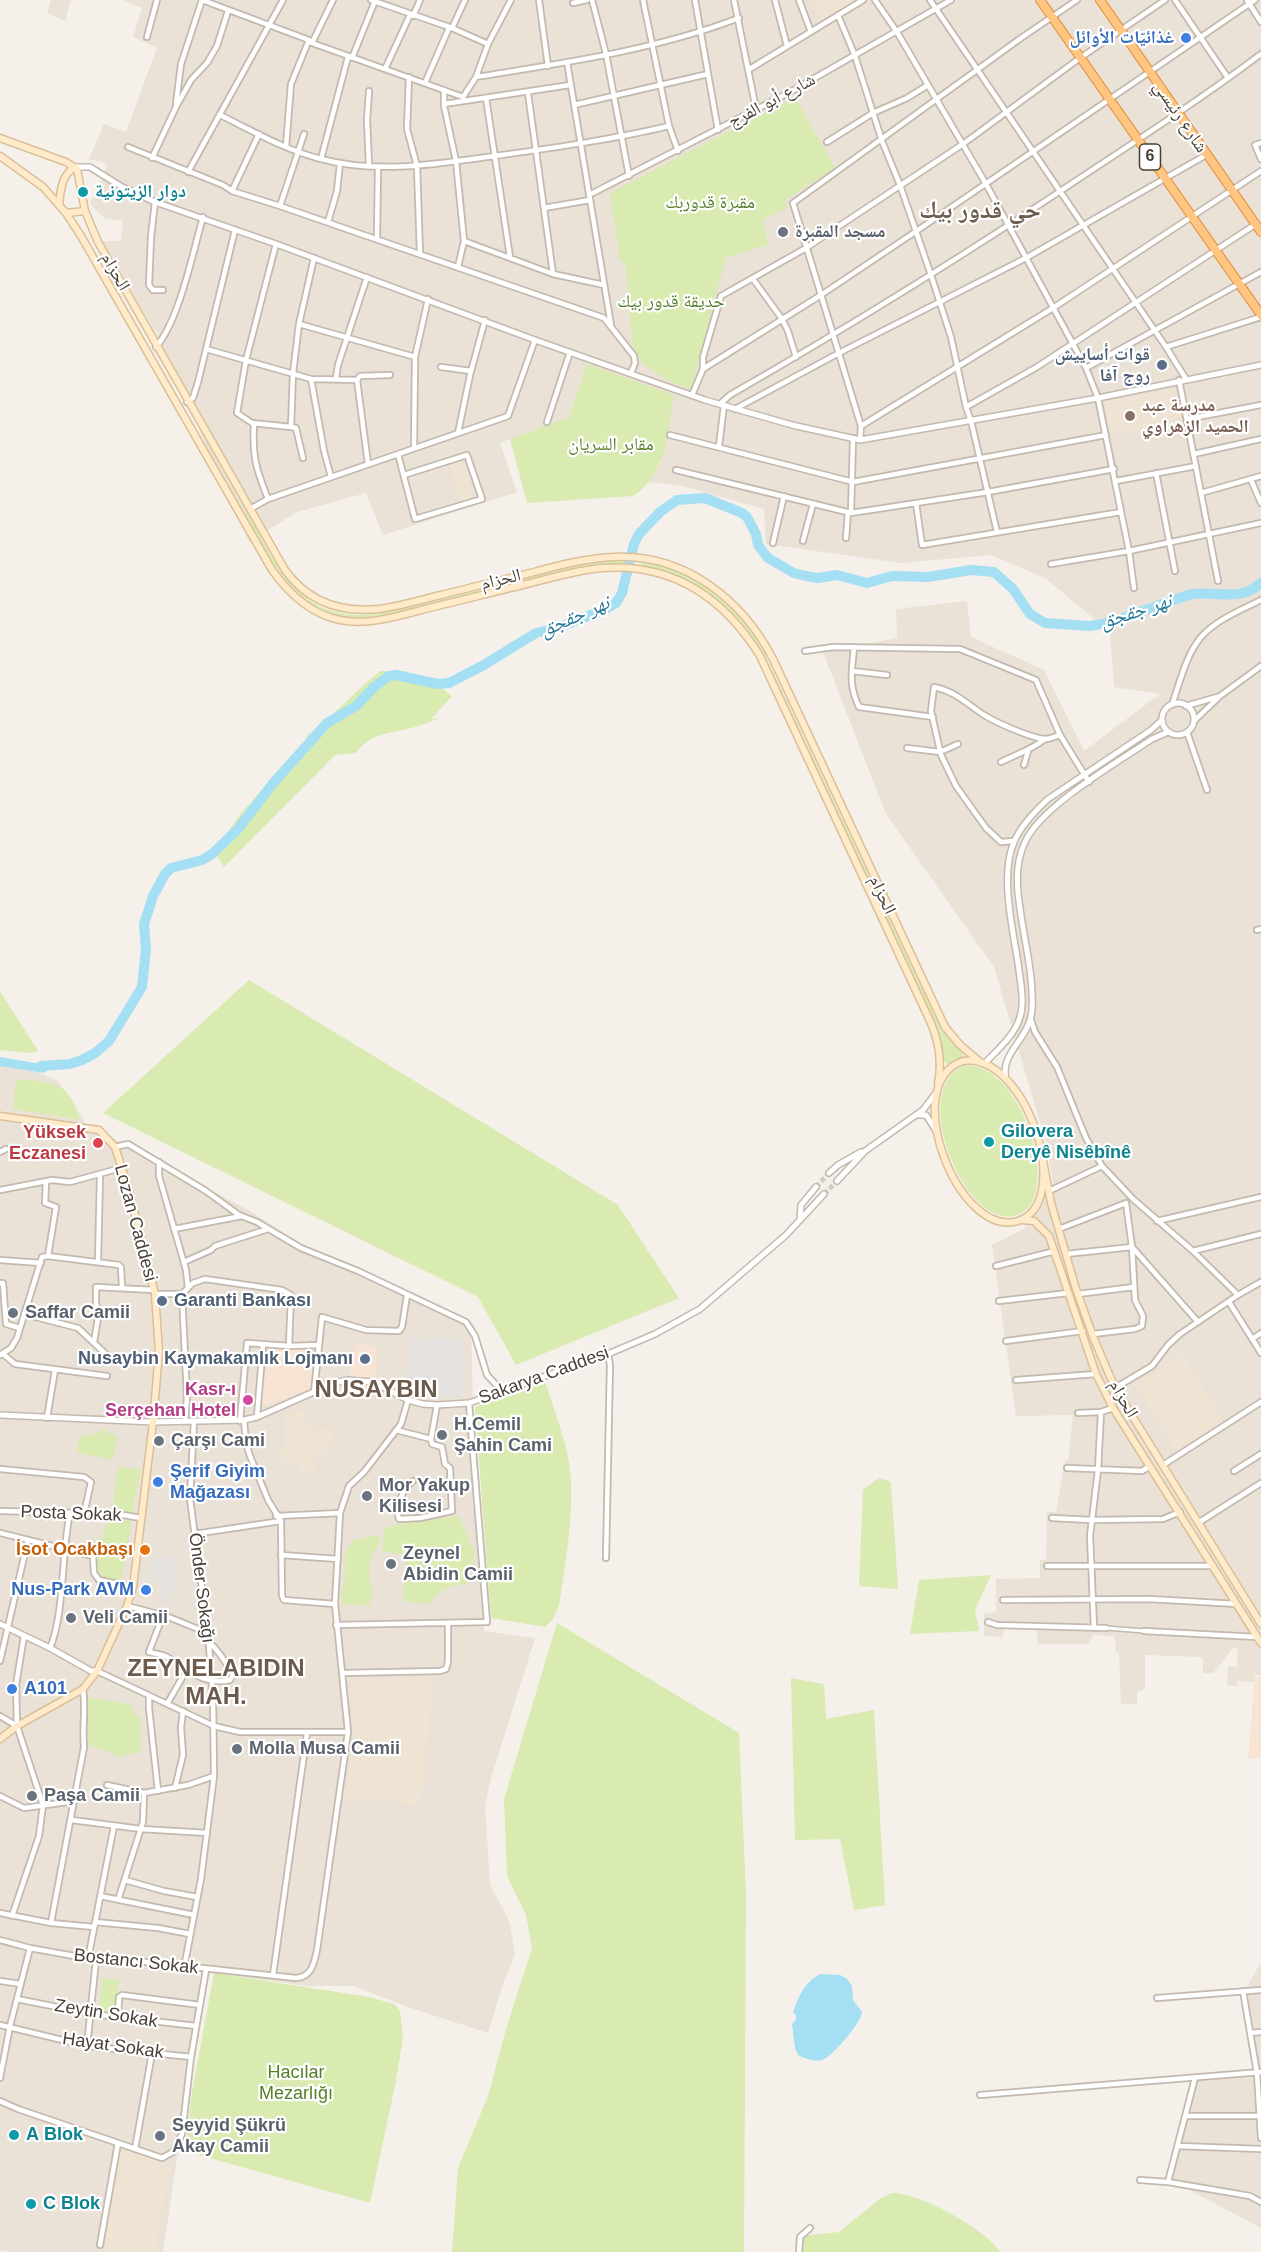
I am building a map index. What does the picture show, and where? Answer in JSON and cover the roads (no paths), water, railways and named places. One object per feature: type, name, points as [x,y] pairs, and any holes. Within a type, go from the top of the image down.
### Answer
[{"type":"highway","name":"6","points":[[1040,0],[1261,316]]},
{"type":"highway","name":"شارع رئيسي","points":[[1100,0],[1261,232]]},
{"type":"main road","points":[[0,138],[58,158],[75,167],[62,180],[59,205]]},
{"type":"main road","name":"الحزام","points":[[0,156],[30,177],[66,213],[109,283],[272,570],[288,591],[303,604],[320,613],[347,621],[383,619],[576,572],[612,568],[659,573],[679,580],[712,599],[736,621],[760,656],[934,1031],[940,1063],[938,1084]]},
{"type":"main road","name":"الحزام","points":[[75,167],[78,172],[85,211],[98,242],[187,402],[285,570],[303,591],[325,604],[353,610],[395,606],[574,562],[612,557],[636,558],[675,567],[715,588],[738,608],[762,639],[945,1027],[960,1045],[982,1062]]},
{"type":"main road","points":[[66,213],[85,211]]},
{"type":"main road","points":[[238,511],[249,508]]},
{"type":"main road","points":[[635,569],[636,558]]},
{"type":"main road","points":[[969,1060],[982,1062],[1006,1081],[1025,1106],[1034,1125],[1041,1150],[1042,1184],[1040,1198],[1032,1212],[1020,1220],[1006,1222],[993,1220],[968,1199],[946,1164],[937,1132],[937,1092],[938,1084],[945,1072],[954,1064],[969,1060]]},
{"type":"main road","name":"Lozan Caddesi","points":[[0,1116],[99,1130],[115,1147],[128,1187],[154,1292],[159,1352],[133,1587],[127,1606],[98,1671],[82,1689],[17,1726],[0,1739]]},
{"type":"main road","name":"الحزام","points":[[1041,1150],[1048,1191],[1078,1293],[1115,1388],[1261,1624]]},
{"type":"main road","name":"الحزام","points":[[1020,1220],[1034,1221],[1049,1236],[1096,1374],[1113,1408],[1259,1640]]},
{"type":"street","points":[[147,37],[158,0]]},
{"type":"street","points":[[176,107],[181,64],[202,0],[350,57],[464,97],[476,77],[488,44],[511,0]]},
{"type":"street","points":[[188,172],[283,0]]},
{"type":"street","points":[[286,147],[291,84],[333,0]]},
{"type":"street","points":[[386,69],[420,0]]},
{"type":"street","points":[[424,83],[465,0]]},
{"type":"street","points":[[539,0],[548,66]]},
{"type":"street","points":[[573,3],[586,0]]},
{"type":"street","points":[[592,0],[606,54],[629,176]]},
{"type":"street","points":[[643,0],[669,126],[678,151]]},
{"type":"street","points":[[694,0],[718,130]]},
{"type":"street","points":[[734,0],[756,109]]},
{"type":"street","points":[[775,0],[787,46]]},
{"type":"street","points":[[798,0],[811,32]]},
{"type":"street","points":[[748,70],[863,0]]},
{"type":"street","points":[[875,0],[897,32],[986,184],[1086,368],[1098,398],[1114,469],[1134,588]]},
{"type":"street","points":[[930,0],[1155,330],[1183,380],[1187,419],[1218,580]]},
{"type":"street","name":"شارع أبو الفرج","points":[[544,208],[589,198],[855,56],[951,0]]},
{"type":"street","points":[[860,440],[861,426],[793,203],[1077,0]]},
{"type":"street","points":[[692,395],[703,369],[703,357],[721,296],[806,248],[963,144],[1164,0]]},
{"type":"street","points":[[1175,0],[1228,78]]},
{"type":"street","points":[[703,369],[821,295],[1150,72],[1248,2],[1255,0]]},
{"type":"street","points":[[321,159],[350,57],[376,1],[488,44]]},
{"type":"street","points":[[1248,2],[1261,22]]},
{"type":"street","points":[[152,158],[191,80],[212,55],[228,11]]},
{"type":"street","points":[[838,15],[855,56],[882,141],[900,185],[951,337],[997,532]]},
{"type":"street","points":[[476,77],[548,66],[653,44],[701,32],[738,18]]},
{"type":"street","points":[[718,446],[722,405],[730,395],[833,336],[931,275],[1138,140],[1261,54]]},
{"type":"street","points":[[567,62],[612,328]]},
{"type":"street","points":[[574,105],[708,74]]},
{"type":"street","points":[[409,77],[407,129],[417,166],[420,254]]},
{"type":"street","points":[[444,104],[570,85]]},
{"type":"street","points":[[827,142],[873,113],[908,98],[927,85]]},
{"type":"street","points":[[444,90],[444,104],[456,161],[464,241],[458,267]]},
{"type":"street","points":[[369,91],[367,120],[369,166]]},
{"type":"street","points":[[528,93],[553,274]]},
{"type":"street","points":[[486,98],[510,257]]},
{"type":"street","points":[[220,115],[286,147],[321,159],[378,167],[417,166],[496,156],[622,137],[669,126]]},
{"type":"street","points":[[232,191],[259,134]]},
{"type":"street","points":[[280,206],[304,134]]},
{"type":"street","points":[[1261,143],[1255,145],[1261,159]]},
{"type":"street","points":[[128,147],[223,185],[232,191],[604,318],[634,356],[631,373]]},
{"type":"street","points":[[735,409],[839,352],[939,304],[1026,258],[1206,155]]},
{"type":"street","points":[[328,222],[337,191],[340,163]]},
{"type":"street","points":[[75,167],[90,167],[122,187],[155,202],[692,395],[792,425],[860,440],[1098,398],[1261,365]]},
{"type":"street","points":[[377,240],[378,167]]},
{"type":"street","points":[[861,426],[1053,308],[1261,171]]},
{"type":"street","points":[[155,202],[149,285],[153,290],[162,290]]},
{"type":"street","points":[[156,347],[162,340],[182,291],[203,218]]},
{"type":"street","points":[[966,407],[1037,367],[1256,224]]},
{"type":"street","points":[[187,402],[193,398],[235,230]]},
{"type":"street","points":[[464,241],[553,274],[604,285]]},
{"type":"street","points":[[276,244],[246,360],[237,412],[254,423],[296,428],[303,458]]},
{"type":"street","points":[[291,427],[293,374],[299,324],[314,258]]},
{"type":"street","points":[[1086,368],[1261,272]]},
{"type":"street","points":[[336,378],[368,277]]},
{"type":"street","points":[[753,279],[782,319],[796,357]]},
{"type":"street","points":[[414,448],[414,357],[428,299]]},
{"type":"street","points":[[1166,347],[1261,316]]},
{"type":"street","points":[[458,433],[485,320]]},
{"type":"street","points":[[299,324],[414,357]]},
{"type":"street","points":[[249,508],[268,499],[508,416],[535,340]]},
{"type":"street","points":[[206,349],[311,378],[357,380]]},
{"type":"street","points":[[547,422],[570,352]]},
{"type":"street","points":[[441,368],[471,371]]},
{"type":"street","points":[[357,380],[360,376],[390,375]]},
{"type":"street","points":[[311,378],[331,477]]},
{"type":"street","points":[[357,380],[368,464]]},
{"type":"street","points":[[1187,419],[1261,405]]},
{"type":"street","points":[[254,423],[252,446],[254,465],[268,499]]},
{"type":"street","points":[[670,435],[853,482],[1106,435]]},
{"type":"street","points":[[846,538],[853,482],[853,438]]},
{"type":"street","points":[[1194,454],[1261,439]]},
{"type":"street","points":[[398,454],[416,519],[482,499],[467,455],[405,475]]},
{"type":"street","points":[[1116,481],[1196,466]]},
{"type":"street","points":[[676,470],[849,513],[988,492],[1114,469]]},
{"type":"street","points":[[1156,474],[1175,571]]},
{"type":"street","points":[[1202,493],[1261,476]]},
{"type":"street","points":[[1251,480],[1261,504]]},
{"type":"street","points":[[773,543],[784,496]]},
{"type":"street","points":[[916,503],[922,545],[1121,512]]},
{"type":"street","points":[[803,541],[813,504]]},
{"type":"street","points":[[1051,564],[1170,543],[1261,523]]},
{"type":"street","points":[[982,1062],[1011,1034],[1021,1013],[1022,995],[1009,900],[1009,856],[1014,841],[1035,811],[1162,720],[1165,711],[1172,705],[1188,656],[1201,635],[1220,620],[1261,600]]},
{"type":"street","points":[[805,651],[832,647],[960,649],[1021,673],[1036,681],[1060,735],[1089,782]]},
{"type":"street","points":[[854,647],[852,693],[861,709],[933,717]]},
{"type":"street","points":[[1238,1295],[1193,1251],[1157,1221],[1102,1166],[1086,1138],[1058,1067],[1035,1032],[1031,1020],[1031,991],[1018,892],[1019,858],[1028,836],[1053,808],[1160,734],[1168,732],[1178,735],[1187,732],[1194,721],[1220,696],[1261,666]]},
{"type":"street","points":[[852,670],[887,675]]},
{"type":"street","points":[[1014,841],[1001,842],[986,828],[956,786],[940,752],[931,711],[934,687],[944,689],[967,701],[984,715],[1003,724],[1045,739]]},
{"type":"street","points":[[1172,705],[1186,706],[1220,696]]},
{"type":"street","points":[[1186,706],[1192,712],[1194,721]]},
{"type":"street","points":[[1162,720],[1168,732]]},
{"type":"street","points":[[1187,732],[1207,790]]},
{"type":"street","points":[[1001,762],[1028,751],[1045,739],[1060,735]]},
{"type":"street","points":[[907,748],[940,752],[958,744]]},
{"type":"street","points":[[1024,765],[1029,755],[1028,751]]},
{"type":"street","points":[[1006,1081],[1005,1063],[1027,1031],[1031,1020]]},
{"type":"street","points":[[829,1173],[845,1160],[871,1147],[917,1115],[937,1092]]},
{"type":"street","points":[[917,1115],[926,1115],[937,1132]]},
{"type":"street","points":[[115,1147],[128,1144],[206,1191],[242,1216],[301,1248],[446,1311],[470,1325],[476,1336],[487,1375],[503,1392]]},
{"type":"street","points":[[837,1180],[871,1147]]},
{"type":"street","points":[[0,1152],[6,1149]]},
{"type":"street","points":[[159,1162],[159,1176],[184,1262],[188,1288]]},
{"type":"street","points":[[1048,1191],[1102,1166]]},
{"type":"street","points":[[0,1191],[52,1180],[70,1182],[121,1168]]},
{"type":"street","points":[[98,1262],[100,1175]]},
{"type":"street","points":[[46,1182],[45,1203],[56,1207],[48,1256]]},
{"type":"street","points":[[799,1221],[801,1204],[816,1187]]},
{"type":"street","name":"Sakarya Caddesi","points":[[0,1415],[153,1422],[242,1421],[257,1417],[338,1382],[365,1380],[376,1383],[408,1400],[437,1405],[469,1403],[608,1354],[683,1320],[724,1288],[799,1221],[824,1194]]},
{"type":"street","points":[[1157,1221],[1261,1197]]},
{"type":"street","points":[[1059,1229],[1135,1200]]},
{"type":"street","points":[[1093,1334],[1135,1329],[1142,1326],[1143,1316],[1135,1300],[1132,1247],[1126,1203]]},
{"type":"street","points":[[174,1229],[242,1216]]},
{"type":"street","points":[[184,1262],[211,1250],[215,1245],[268,1229]]},
{"type":"street","points":[[1193,1251],[1261,1234]]},
{"type":"street","points":[[1066,1254],[1132,1247]]},
{"type":"street","points":[[1132,1247],[1198,1322]]},
{"type":"street","points":[[996,1266],[1055,1251]]},
{"type":"street","points":[[107,1376],[15,1364],[1,1354],[11,1348],[20,1329],[42,1257],[119,1265],[122,1287]]},
{"type":"street","points":[[0,1260],[40,1263]]},
{"type":"street","points":[[185,1421],[187,1396],[182,1294],[188,1288],[205,1280],[235,1282],[282,1290],[291,1295],[289,1346]]},
{"type":"street","points":[[1115,1388],[1152,1366],[1168,1345],[1198,1322],[1261,1282]]},
{"type":"street","points":[[0,1283],[3,1283],[5,1296],[2,1314],[6,1324],[20,1329]]},
{"type":"street","points":[[94,1342],[99,1312],[96,1304],[96,1287],[122,1287],[182,1294]]},
{"type":"street","points":[[1078,1293],[1134,1287]]},
{"type":"street","points":[[999,1301],[1068,1293]]},
{"type":"street","points":[[314,1392],[322,1317],[366,1330],[382,1332],[401,1330],[407,1295]]},
{"type":"street","points":[[1229,1302],[1261,1353]]},
{"type":"street","points":[[24,1314],[78,1328],[110,1357]]},
{"type":"street","points":[[1006,1341],[1083,1331]]},
{"type":"street","points":[[1252,1339],[1261,1333]]},
{"type":"street","points":[[318,1345],[289,1346],[247,1343],[242,1421],[250,1456],[276,1516],[281,1521],[284,1600],[335,1604]]},
{"type":"street","points":[[257,1417],[263,1344]]},
{"type":"street","points":[[606,1558],[610,1365],[608,1354]]},
{"type":"street","points":[[47,1418],[55,1370]]},
{"type":"street","points":[[1016,1380],[1096,1374]]},
{"type":"street","points":[[3,1625],[91,1671],[98,1671],[214,1725],[240,1732],[348,1732],[335,1604],[340,1513],[348,1486],[364,1472],[396,1430],[403,1418],[408,1400]]},
{"type":"street","points":[[1163,1465],[1261,1402]]},
{"type":"street","points":[[336,1625],[487,1622],[469,1403]]},
{"type":"street","points":[[413,1481],[408,1485],[399,1506],[397,1512],[399,1519],[420,1518],[452,1511],[450,1468],[445,1464],[442,1447],[432,1444],[430,1439],[437,1405]]},
{"type":"street","points":[[1078,1413],[1101,1412],[1113,1408]]},
{"type":"street","points":[[1094,1628],[1090,1536],[1098,1470],[1101,1412]]},
{"type":"street","name":"Önder Sokağı","points":[[184,1968],[207,1833],[214,1776],[214,1725],[208,1633],[190,1499],[194,1421]]},
{"type":"street","points":[[396,1430],[430,1439]]},
{"type":"street","points":[[1234,1471],[1261,1454]]},
{"type":"street","points":[[1067,1468],[1142,1471],[1150,1466]]},
{"type":"street","points":[[0,1469],[84,1477],[91,1482],[84,1514]]},
{"type":"street","points":[[1198,1523],[1261,1483]]},
{"type":"street","name":"Posta Sokak","points":[[0,1511],[117,1514],[141,1518]]},
{"type":"street","points":[[1052,1518],[1092,1520],[1167,1518],[1180,1512]]},
{"type":"street","points":[[50,1648],[57,1618],[70,1513]]},
{"type":"street","points":[[276,1516],[340,1513]]},
{"type":"street","points":[[194,1534],[281,1521]]},
{"type":"street","points":[[0,1533],[93,1556],[94,1573],[99,1580],[133,1587]]},
{"type":"street","points":[[0,1661],[3,1625],[28,1540]]},
{"type":"street","points":[[281,1555],[338,1559]]},
{"type":"street","points":[[1047,1566],[1212,1566]]},
{"type":"street","points":[[1003,1600],[1149,1599],[1237,1604]]},
{"type":"street","points":[[127,1606],[163,1615],[208,1633]]},
{"type":"street","points":[[163,1615],[148,1650],[165,1655],[186,1671],[211,1682],[230,1680],[233,1675],[220,1652],[208,1642]]},
{"type":"street","points":[[987,1622],[997,1625],[1106,1628],[1259,1640]]},
{"type":"street","points":[[343,1673],[440,1671],[446,1668],[448,1662],[448,1624]]},
{"type":"street","points":[[12,1916],[39,1836],[44,1805],[17,1726],[16,1685],[24,1636]]},
{"type":"street","points":[[167,1704],[186,1671]]},
{"type":"street","points":[[51,1923],[84,1747],[85,1702],[82,1689]]},
{"type":"street","points":[[149,1696],[158,1791]]},
{"type":"street","points":[[175,1788],[183,1755],[181,1728],[183,1711]]},
{"type":"street","points":[[0,1716],[17,1726]]},
{"type":"street","name":"Bostancı Sokak","points":[[0,1940],[88,1959],[127,1960],[184,1968],[301,1978],[311,1970],[315,1960],[348,1732]]},
{"type":"street","points":[[273,1974],[307,1733]]},
{"type":"street","points":[[107,1785],[144,1793],[175,1788],[214,1776]]},
{"type":"street","points":[[118,1900],[141,1829],[144,1793]]},
{"type":"street","points":[[0,1796],[24,1808],[75,1801]]},
{"type":"street","points":[[72,1820],[141,1829],[207,1833]]},
{"type":"street","points":[[88,1959],[114,1826]]},
{"type":"street","points":[[124,1880],[197,1897]]},
{"type":"street","points":[[100,1896],[194,1915]]},
{"type":"street","points":[[0,1913],[51,1923],[158,1928],[190,1934]]},
{"type":"street","points":[[0,2078],[10,2026],[30,1948]]},
{"type":"street","points":[[87,2046],[96,1960]]},
{"type":"street","points":[[0,2101],[162,2158],[173,2152],[182,2134],[191,2057],[206,1970]]},
{"type":"street","points":[[0,1981],[21,1984]]},
{"type":"street","points":[[1157,1998],[1261,1990]]},
{"type":"street","points":[[1243,1991],[1259,2073],[1261,2138]]},
{"type":"street","points":[[118,2017],[119,1997],[122,1995],[200,2005]]},
{"type":"street","name":"Zeytin Sokak","points":[[17,1999],[92,2014],[196,2026]]},
{"type":"street","name":"Hayat Sokak","points":[[0,2025],[87,2046],[191,2057]]},
{"type":"street","points":[[1250,2034],[1261,2032]]},
{"type":"street","points":[[135,2149],[152,2053]]},
{"type":"street","points":[[980,2095],[1259,2073]]},
{"type":"street","points":[[1168,2182],[1196,2078]]},
{"type":"street","points":[[1186,2116],[1260,2116]]},
{"type":"street","points":[[100,2245],[118,2143]]},
{"type":"street","points":[[1178,2146],[1261,2149]]},
{"type":"street","points":[[1140,2180],[1168,2182],[1250,2196],[1261,2202]]},
{"type":"street","points":[[799,2252],[801,2236],[810,2228]]},
{"type":"water","points":[[0,1057],[53,1066],[44,1073],[0,1066]]},
{"type":"water","points":[[821,1974],[840,1975],[846,1978],[852,1986],[853,2000],[862,2012],[852,2031],[839,2047],[826,2058],[816,2060],[798,2055],[792,2024],[796,2019],[793,2013],[803,1990]]},
{"type":"waterway","name":"نهر جقجق","points":[[41,1066],[70,1064],[82,1060],[109,1041],[142,987],[146,949],[144,924],[153,896],[165,874],[171,868],[202,860],[212,854],[238,829],[274,782],[327,723],[356,706],[374,687],[389,676],[396,675],[438,684],[449,683],[536,633],[560,627],[616,603],[622,593],[634,544],[639,534],[660,512],[677,500],[705,498],[742,513],[747,517],[756,534],[758,545],[768,558],[794,573],[806,576],[818,578],[837,575],[867,583],[892,576],[928,577],[971,570],[994,572],[1013,589],[1030,614],[1045,623],[1089,626],[1109,623],[1188,595],[1243,593],[1261,583]]},
{"type":"tunnel","points":[[816,1187],[829,1173]]},
{"type":"tunnel","points":[[824,1194],[837,1181]]},
{"type":"place","name":"غذائيّات الأوائل","points":[[1186,38]]},
{"type":"place","name":"دوار الزيتونية","points":[[83,192]]},
{"type":"place","name":"مسجد المقبرة","points":[[783,232]]},
{"type":"place","name":"قوات أساييش روج آفا","points":[[1162,365]]},
{"type":"place","name":"مدرسة عبد الحميد الزهراوي","points":[[1130,416]]},
{"type":"place","name":"Gilovera Deryê Nisêbînê","points":[[989,1142]]},
{"type":"place","name":"Yüksek Eczanesi","points":[[98,1143]]},
{"type":"place","name":"Garanti Bankası","points":[[162,1301]]},
{"type":"place","name":"Saffar Camii","points":[[13,1313]]},
{"type":"place","name":"Nusaybin Kaymakamlık Lojmanı","points":[[365,1359]]},
{"type":"place","name":"Kasr-ı Serçehan Hotel","points":[[248,1400]]},
{"type":"place","name":"H.Cemil Şahin Cami","points":[[442,1435]]},
{"type":"place","name":"Çarşı Cami","points":[[159,1441]]},
{"type":"place","name":"Şerif Giyim Mağazası","points":[[158,1482]]},
{"type":"place","name":"Mor Yakup Kilisesi","points":[[367,1496]]},
{"type":"place","name":"İsot Ocakbaşı","points":[[145,1550]]},
{"type":"place","name":"Zeynel Abidin Camii","points":[[391,1564]]},
{"type":"place","name":"Nus-Park AVM","points":[[146,1590]]},
{"type":"place","name":"Veli Camii","points":[[71,1618]]},
{"type":"place","name":"A101","points":[[12,1689]]},
{"type":"place","name":"Molla Musa Camii","points":[[237,1749]]},
{"type":"place","name":"Paşa Camii","points":[[32,1796]]},
{"type":"place","name":"A Blok","points":[[14,2135]]},
{"type":"place","name":"Seyyid Şükrü Akay Camii","points":[[160,2136]]},
{"type":"place","name":"C Blok","points":[[31,2204]]},
{"type":"district","name":"حي قدور بيك","points":[[980,211]]},
{"type":"district","name":"NUSAYBIN","points":[[376,1390]]},
{"type":"district","name":"ZEYNELABIDIN MAH.","points":[[216,1683]]},
{"type":"park label","name":"مقبرة قدوربك","points":[[710,203]]},
{"type":"park label","name":"حديقة قدور بيك","points":[[671,302]]},
{"type":"park label","name":"مقابر السريان","points":[[611,445]]},
{"type":"park label","name":"Hacılar Mezarlığı","points":[[296,2083]]}]
